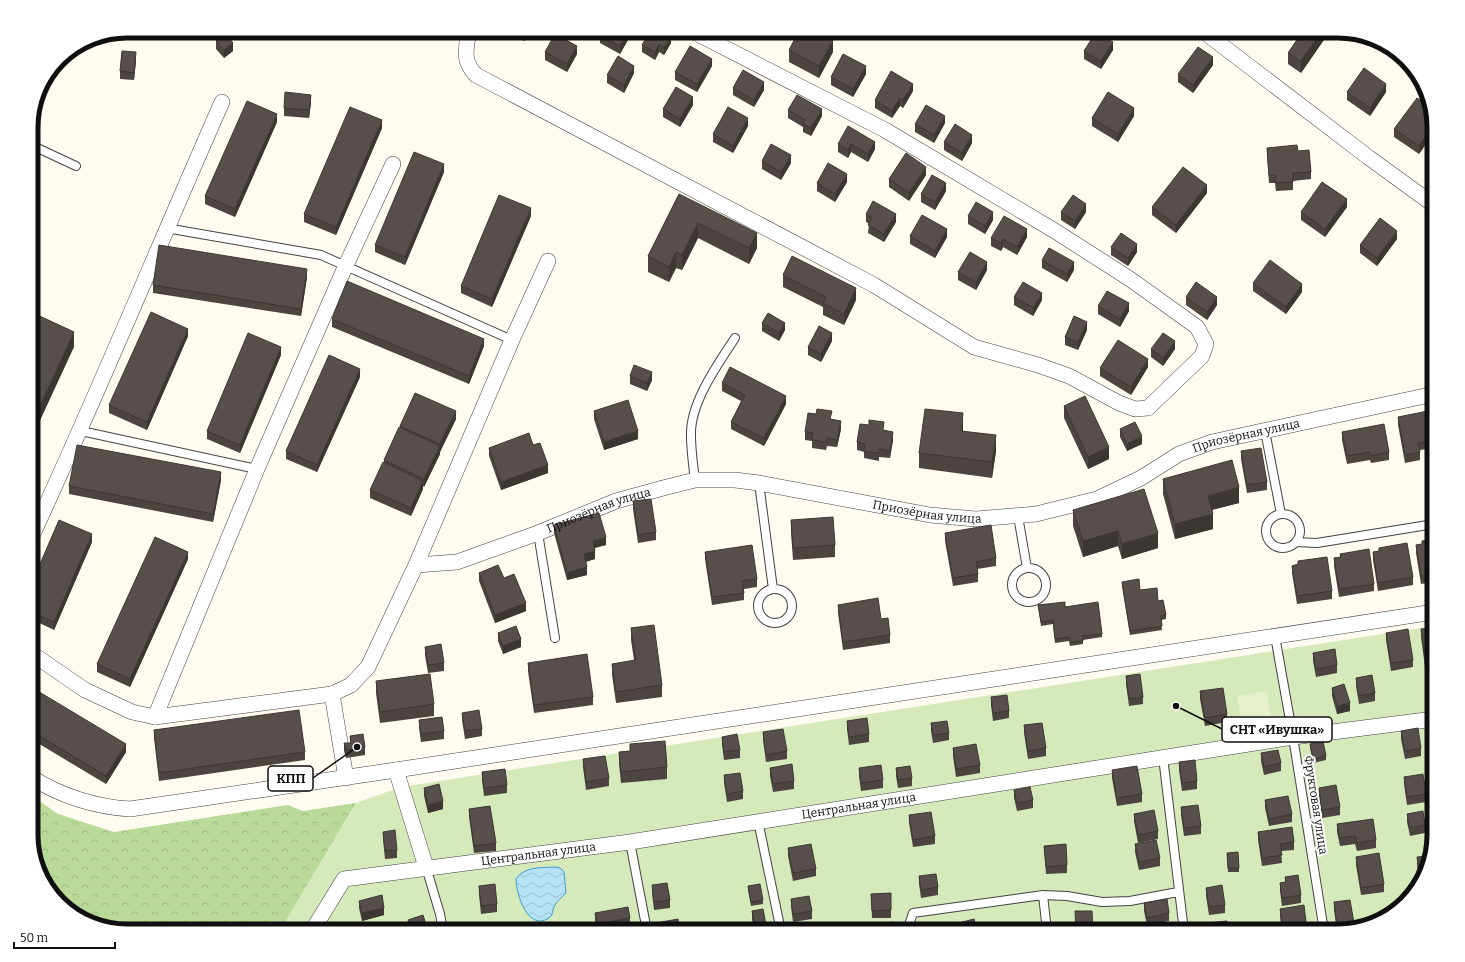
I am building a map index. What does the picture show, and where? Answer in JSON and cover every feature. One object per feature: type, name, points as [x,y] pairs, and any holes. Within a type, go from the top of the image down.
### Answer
[{"type":"street","points":[[468,38],[466,60],[468,68],[476,75],[874,285],[974,347],[1038,365],[1069,376],[1135,409],[1148,408],[1202,356],[1206,344],[1197,327],[1130,279],[1055,231],[885,130],[706,38]]},
{"type":"street","points":[[1212,38],[1368,158],[1427,200]]},
{"type":"street","points":[[38,523],[81,431],[166,228],[222,102]]},
{"type":"street","points":[[155,717],[257,469],[346,265],[393,164]]},
{"type":"street","points":[[38,658],[85,690],[132,712],[155,717],[332,694],[351,685],[368,667],[416,565],[512,340],[548,261]]},
{"type":"street","name":"Приозёрная улица","points":[[416,565],[457,562],[538,533],[616,501],[695,480],[735,480],[759,483],[930,515],[976,519],[1036,514],[1097,499],[1141,478],[1179,454],[1212,442],[1427,395]]},
{"type":"street","points":[[38,782],[98,805],[130,809],[346,778],[1427,613]]},
{"type":"street","points":[[332,694],[346,778]]},
{"type":"street","name":"Центральная улица","points":[[316,924],[344,879],[426,867],[630,842],[1293,737],[1427,720]]},
{"type":"street","points":[[396,770],[426,867]]},
{"type":"lane","points":[[38,148],[76,166]]},
{"type":"lane","points":[[166,228],[321,255],[512,340]]},
{"type":"lane","points":[[695,480],[690,433],[694,412],[714,370],[735,338]]},
{"type":"lane","points":[[1265,430],[1281,514]]},
{"type":"lane","points":[[81,431],[257,469]]},
{"type":"lane","points":[[759,483],[773,589]]},
{"type":"lane","points":[[1281,514],[1292,516],[1299,526],[1299,537],[1296,542],[1286,548],[1280,548],[1270,541],[1266,530],[1270,520],[1281,514]]},
{"type":"lane","points":[[1018,516],[1027,568]]},
{"type":"lane","points":[[1296,542],[1317,543],[1427,525]]},
{"type":"lane","points":[[538,533],[555,638]]},
{"type":"lane","points":[[1027,568],[1038,570],[1046,580],[1046,585],[1042,596],[1032,602],[1026,602],[1016,596],[1012,584],[1017,574],[1027,568]]},
{"type":"lane","points":[[773,589],[784,592],[791,601],[792,607],[788,617],[778,623],[766,621],[762,617],[758,606],[762,595],[773,589]]},
{"type":"lane","name":"Фруктовая улица","points":[[1275,636],[1323,924]]},
{"type":"lane","points":[[1163,757],[1183,924]]},
{"type":"lane","points":[[758,821],[780,924]]},
{"type":"lane","points":[[630,842],[646,924]]},
{"type":"lane","points":[[426,867],[442,924]]},
{"type":"lane","points":[[909,924],[913,912],[1043,895],[1067,896],[1102,902],[1130,901],[1178,892]]},
{"type":"lane","points":[[1043,895],[1046,924]]},
{"type":"green space","points":[[1427,627],[1427,835],[1425,853],[1418,875],[1405,894],[1397,902],[1383,912],[1372,917],[1350,923],[284,924],[356,803],[401,787]]},
{"type":"green space","points":[[1267,691],[1273,730],[1244,735],[1237,696]]},
{"type":"green space","points":[[38,800],[58,814],[114,832],[288,805],[303,811],[356,803],[284,924],[127,924],[98,919],[77,909],[56,889],[45,869],[41,858],[38,841]]},
{"type":"water","points":[[555,867],[560,868],[564,872],[566,893],[556,903],[552,915],[549,918],[542,921],[535,920],[529,916],[521,902],[516,879],[524,872],[529,870]]},
{"type":"building","points":[[220,38],[229,38],[233,43],[224,50],[216,41]]},
{"type":"building","points":[[553,38],[562,38],[577,46],[567,64],[545,52]]},
{"type":"building","points":[[605,38],[624,38],[620,46]]},
{"type":"building","points":[[646,38],[670,38],[664,48],[659,44],[655,52],[642,45]]},
{"type":"building","points":[[795,38],[829,38],[833,40],[819,66],[789,50]]},
{"type":"building","points":[[1092,38],[1106,38],[1113,42],[1101,61],[1084,51]]},
{"type":"building","points":[[1298,38],[1317,38],[1301,61],[1288,53]]},
{"type":"building","points":[[690,46],[712,59],[697,84],[675,72]]},
{"type":"building","points":[[1198,47],[1213,57],[1193,85],[1178,74]]},
{"type":"building","points":[[122,51],[136,52],[134,73],[120,71]]},
{"type":"building","points":[[843,54],[866,66],[853,89],[831,77]]},
{"type":"building","points":[[618,56],[634,66],[624,85],[607,75]]},
{"type":"building","points":[[1364,68],[1386,84],[1370,108],[1347,92]]},
{"type":"building","points":[[743,70],[764,82],[754,100],[733,88]]},
{"type":"building","points":[[891,71],[913,84],[903,100],[900,98],[892,111],[875,100]]},
{"type":"building","points":[[676,87],[693,97],[680,119],[663,109]]},
{"type":"building","points":[[285,92],[311,95],[309,110],[284,108]]},
{"type":"building","points":[[1108,92],[1134,108],[1118,134],[1092,118]]},
{"type":"building","points":[[797,95],[822,109],[811,128],[803,124],[805,120],[788,110]]},
{"type":"building","points":[[1417,98],[1423,102],[1427,135],[1419,146],[1394,129]]},
{"type":"building","points":[[247,101],[277,114],[235,209],[205,196]]},
{"type":"building","points":[[926,105],[945,116],[934,135],[915,124]]},
{"type":"building","points":[[350,107],[382,120],[336,227],[304,214]]},
{"type":"building","points":[[728,107],[748,118],[733,146],[713,134]]},
{"type":"building","points":[[955,124],[972,135],[962,153],[944,142]]},
{"type":"building","points":[[848,126],[875,142],[868,154],[851,144],[848,150],[838,144]]},
{"type":"building","points":[[771,144],[791,155],[781,172],[762,161]]},
{"type":"building","points":[[1297,145],[1298,151],[1309,150],[1311,172],[1293,173],[1293,182],[1276,183],[1275,175],[1269,175],[1267,148]]},
{"type":"building","points":[[414,152],[444,164],[405,257],[375,245]]},
{"type":"building","points":[[906,153],[926,167],[909,193],[889,179]]},
{"type":"building","points":[[828,163],[847,174],[835,194],[817,183]]},
{"type":"building","points":[[1183,167],[1207,185],[1176,225],[1152,207]]},
{"type":"building","points":[[932,175],[946,183],[935,202],[921,194]]},
{"type":"building","points":[[1322,182],[1347,199],[1325,229],[1301,212]]},
{"type":"building","points":[[679,194],[757,233],[749,248],[698,223],[682,255],[676,252],[669,267],[648,256]]},
{"type":"building","points":[[499,195],[531,208],[492,299],[461,286]]},
{"type":"building","points":[[1073,195],[1086,204],[1075,221],[1061,212]]},
{"type":"building","points":[[873,201],[896,214],[884,234],[868,225],[872,218],[866,214]]},
{"type":"building","points":[[976,202],[993,212],[985,226],[968,216]]},
{"type":"building","points":[[922,215],[947,229],[935,251],[910,236]]},
{"type":"building","points":[[1004,216],[1027,229],[1017,247],[1003,239],[1001,243],[991,238]]},
{"type":"building","points":[[1380,218],[1397,231],[1377,258],[1360,245]]},
{"type":"building","points":[[1121,233],[1137,244],[1128,258],[1111,247]]},
{"type":"building","points":[[159,245],[307,269],[301,309],[153,285]]},
{"type":"building","points":[[1049,248],[1074,262],[1067,274],[1042,260]]},
{"type":"building","points":[[970,252],[987,262],[976,282],[958,272]]},
{"type":"building","points":[[792,256],[856,288],[844,314],[823,303],[826,297],[783,275]]},
{"type":"building","points":[[1270,260],[1302,284],[1286,307],[1253,283]]},
{"type":"building","points":[[347,281],[484,339],[469,376],[332,319]]},
{"type":"building","points":[[1023,282],[1042,293],[1033,308],[1014,297]]},
{"type":"building","points":[[1196,282],[1217,297],[1207,312],[1186,297]]},
{"type":"building","points":[[1107,291],[1129,303],[1120,319],[1098,306]]},
{"type":"building","points":[[151,312],[188,329],[147,422],[109,405]]},
{"type":"building","points":[[768,313],[785,323],[779,333],[762,323]]},
{"type":"building","points":[[38,315],[74,332],[38,410]]},
{"type":"building","points":[[1074,316],[1087,322],[1078,342],[1065,337]]},
{"type":"building","points":[[819,326],[832,333],[821,354],[808,347]]},
{"type":"building","points":[[248,333],[281,347],[240,445],[207,431]]},
{"type":"building","points":[[1163,333],[1175,341],[1163,358],[1151,349]]},
{"type":"building","points":[[1118,340],[1148,359],[1131,387],[1100,368]]},
{"type":"building","points":[[329,355],[360,369],[317,465],[286,451]]},
{"type":"building","points":[[634,365],[652,372],[647,383],[630,376]]},
{"type":"building","points":[[730,367],[786,396],[764,438],[731,422],[745,395],[722,383]]},
{"type":"building","points":[[415,393],[456,411],[440,444],[400,426]]},
{"type":"building","points":[[1085,396],[1109,447],[1088,457],[1064,406]]},
{"type":"building","points":[[628,400],[638,431],[604,442],[594,411]]},
{"type":"building","points":[[817,409],[832,411],[830,419],[841,421],[837,440],[827,438],[826,442],[812,440],[813,433],[805,432],[808,413],[816,414]]},
{"type":"building","points":[[925,409],[963,413],[961,431],[996,435],[992,462],[919,453]]},
{"type":"building","points":[[1427,411],[1427,441],[1418,443],[1420,452],[1405,455],[1398,417]]},
{"type":"building","points":[[869,420],[884,422],[883,430],[893,432],[890,451],[879,449],[879,453],[864,451],[865,444],[857,442],[860,424],[869,425]]},
{"type":"building","points":[[1135,422],[1142,436],[1127,444],[1120,429]]},
{"type":"building","points":[[1384,424],[1389,452],[1371,456],[1370,452],[1347,456],[1342,432]]},
{"type":"building","points":[[399,427],[440,446],[424,479],[384,460]]},
{"type":"building","points":[[529,433],[533,445],[540,443],[548,465],[501,482],[489,448]]},
{"type":"building","points":[[77,445],[221,472],[213,514],[69,486]]},
{"type":"building","points":[[1261,448],[1267,482],[1247,485],[1241,451]]},
{"type":"building","points":[[1232,460],[1239,487],[1208,496],[1213,514],[1175,524],[1163,479]]},
{"type":"building","points":[[383,462],[423,481],[411,508],[370,490]]},
{"type":"building","points":[[1144,489],[1158,533],[1122,544],[1118,531],[1083,541],[1073,510]]},
{"type":"building","points":[[651,499],[656,532],[638,535],[633,501]]},
{"type":"building","points":[[599,513],[606,537],[593,541],[595,551],[584,554],[587,567],[567,573],[554,525]]},
{"type":"building","points":[[833,517],[835,545],[793,548],[791,520]]},
{"type":"building","points":[[59,520],[92,534],[54,622],[38,615],[38,569]]},
{"type":"building","points":[[991,525],[996,558],[976,562],[978,574],[953,578],[945,533]]},
{"type":"building","points":[[155,537],[188,552],[130,679],[97,664]]},
{"type":"building","points":[[1427,540],[1427,575],[1421,576],[1416,545],[1422,544],[1422,541]]},
{"type":"building","points":[[1407,543],[1413,577],[1378,583],[1373,552],[1379,551],[1379,548]]},
{"type":"building","points":[[752,545],[757,579],[742,581],[744,593],[712,597],[705,552]]},
{"type":"building","points":[[1369,549],[1374,584],[1339,589],[1334,558],[1341,557],[1340,554]]},
{"type":"building","points":[[1327,557],[1332,591],[1297,596],[1292,566],[1298,564],[1298,561]]},
{"type":"building","points":[[498,565],[504,578],[514,574],[526,603],[495,615],[479,573]]},
{"type":"building","points":[[1139,579],[1140,590],[1157,588],[1158,601],[1163,600],[1166,615],[1161,616],[1162,626],[1130,631],[1122,582]]},
{"type":"building","points":[[878,598],[881,619],[888,618],[890,635],[843,642],[838,605]]},
{"type":"building","points":[[1065,602],[1065,607],[1098,602],[1102,634],[1082,636],[1083,641],[1070,642],[1069,637],[1055,639],[1053,620],[1041,622],[1038,605]]},
{"type":"building","points":[[654,625],[662,685],[616,692],[612,664],[636,660],[631,628]]},
{"type":"building","points":[[516,626],[521,639],[503,646],[498,633]]},
{"type":"building","points":[[1427,628],[1427,659],[1425,659],[1421,629]]},
{"type":"building","points":[[1408,629],[1413,660],[1391,663],[1386,633]]},
{"type":"building","points":[[441,644],[444,663],[428,665],[425,647]]},
{"type":"building","points":[[1335,649],[1337,665],[1316,669],[1313,653]]},
{"type":"building","points":[[587,654],[593,697],[534,705],[528,663]]},
{"type":"building","points":[[430,674],[434,704],[380,712],[376,681]]},
{"type":"building","points":[[1140,674],[1143,697],[1129,699],[1126,676]]},
{"type":"building","points":[[1372,675],[1375,693],[1359,696],[1356,678]]},
{"type":"building","points":[[1344,684],[1350,703],[1337,706],[1332,688]]},
{"type":"building","points":[[1223,688],[1227,714],[1205,718],[1200,691]]},
{"type":"building","points":[[38,691],[126,744],[106,776],[38,735]]},
{"type":"building","points":[[1007,695],[1009,711],[993,713],[991,697]]},
{"type":"building","points":[[299,710],[305,752],[159,773],[154,730]]},
{"type":"building","points":[[479,710],[482,729],[465,731],[462,713]]},
{"type":"building","points":[[442,717],[444,731],[421,734],[419,720]]},
{"type":"building","points":[[867,718],[869,734],[849,737],[847,721]]},
{"type":"building","points":[[947,721],[949,733],[933,735],[931,723]]},
{"type":"building","points":[[1042,723],[1046,748],[1028,751],[1024,725]]},
{"type":"building","points":[[1418,728],[1421,748],[1405,751],[1401,731]]},
{"type":"building","points":[[783,729],[787,751],[766,755],[763,732]]},
{"type":"building","points":[[363,734],[365,747],[346,750],[344,743],[351,743],[350,736]]},
{"type":"building","points":[[737,734],[740,750],[724,752],[722,737]]},
{"type":"building","points":[[665,741],[667,767],[621,772],[619,752],[630,751],[630,744]]},
{"type":"building","points":[[1323,741],[1326,756],[1313,759],[1310,744]]},
{"type":"building","points":[[976,744],[980,765],[956,769],[953,748]]},
{"type":"building","points":[[1278,750],[1281,763],[1264,767],[1261,753]]},
{"type":"building","points":[[605,756],[609,778],[586,782],[583,759]]},
{"type":"building","points":[[1195,760],[1197,781],[1182,783],[1179,762]]},
{"type":"building","points":[[792,764],[794,781],[773,784],[770,768]]},
{"type":"building","points":[[881,765],[883,780],[861,783],[859,768]]},
{"type":"building","points":[[910,766],[912,778],[898,780],[896,768]]},
{"type":"building","points":[[1137,766],[1142,794],[1117,798],[1112,770]]},
{"type":"building","points":[[505,769],[507,785],[484,788],[482,772]]},
{"type":"building","points":[[740,773],[743,791],[727,794],[724,775]]},
{"type":"building","points":[[1423,774],[1426,794],[1407,797],[1404,777]]},
{"type":"building","points":[[439,784],[443,801],[428,805],[424,788]]},
{"type":"building","points":[[1336,785],[1340,807],[1322,810],[1319,788]]},
{"type":"building","points":[[1030,787],[1033,800],[1017,803],[1014,790]]},
{"type":"building","points":[[1288,796],[1292,814],[1269,819],[1265,800]]},
{"type":"building","points":[[1198,805],[1201,826],[1184,828],[1181,807]]},
{"type":"building","points":[[490,806],[496,843],[474,846],[469,809]]},
{"type":"building","points":[[1154,810],[1158,831],[1138,835],[1134,814]]},
{"type":"building","points":[[1423,811],[1425,825],[1410,828],[1407,814]]},
{"type":"building","points":[[931,812],[935,836],[913,840],[909,815]]},
{"type":"building","points":[[1373,819],[1376,840],[1357,843],[1355,836],[1340,838],[1337,824]]},
{"type":"building","points":[[1292,827],[1294,842],[1280,844],[1282,855],[1262,858],[1258,832]]},
{"type":"building","points":[[395,830],[397,850],[385,851],[383,832]]},
{"type":"building","points":[[1156,840],[1160,858],[1139,862],[1135,844]]},
{"type":"building","points":[[811,844],[816,869],[793,873],[788,848]]},
{"type":"building","points":[[1066,844],[1067,865],[1046,867],[1044,846]]},
{"type":"building","points":[[1238,852],[1239,868],[1228,868],[1227,853]]},
{"type":"building","points":[[1379,853],[1384,884],[1361,888],[1356,857]]},
{"type":"building","points":[[1424,856],[1419,872],[1417,857]]},
{"type":"building","points":[[936,874],[938,887],[921,890],[919,876]]},
{"type":"building","points":[[1298,875],[1301,895],[1282,898],[1280,883],[1286,882],[1285,877]]},
{"type":"building","points":[[667,883],[670,900],[654,902],[652,885]]},
{"type":"building","points":[[495,884],[497,904],[481,906],[479,886]]},
{"type":"building","points":[[760,884],[763,900],[751,902],[748,886]]},
{"type":"building","points":[[1222,885],[1225,905],[1209,907],[1206,888]]},
{"type":"building","points":[[891,893],[891,910],[872,911],[871,894]]},
{"type":"building","points":[[382,895],[384,908],[362,913],[359,901]]},
{"type":"building","points":[[809,896],[812,911],[793,914],[791,899]]},
{"type":"building","points":[[1167,899],[1169,913],[1147,918],[1144,903]]},
{"type":"building","points":[[1350,900],[1354,922],[1337,924],[1334,902]]},
{"type":"building","points":[[1304,905],[1306,922],[1283,924],[1280,909]]},
{"type":"building","points":[[628,907],[630,918],[597,924],[595,913]]},
{"type":"building","points":[[763,909],[766,924],[755,924],[752,911]]},
{"type":"building","points":[[1075,911],[1092,911],[1093,924],[1076,924]]},
{"type":"building","points":[[423,915],[426,924],[409,924],[408,920]]},
{"type":"building","points":[[678,919],[679,924],[656,924]]},
{"type":"building","points":[[974,919],[976,924],[959,924]]},
{"type":"building","points":[[1227,921],[1227,924],[1208,924]]},
{"type":"building","points":[[894,922],[894,924],[878,924]]},
{"type":"place","name":"СНТ «Ивушка»","points":[[1176,706]]},
{"type":"place","name":"КПП","points":[[357,747]]}]
